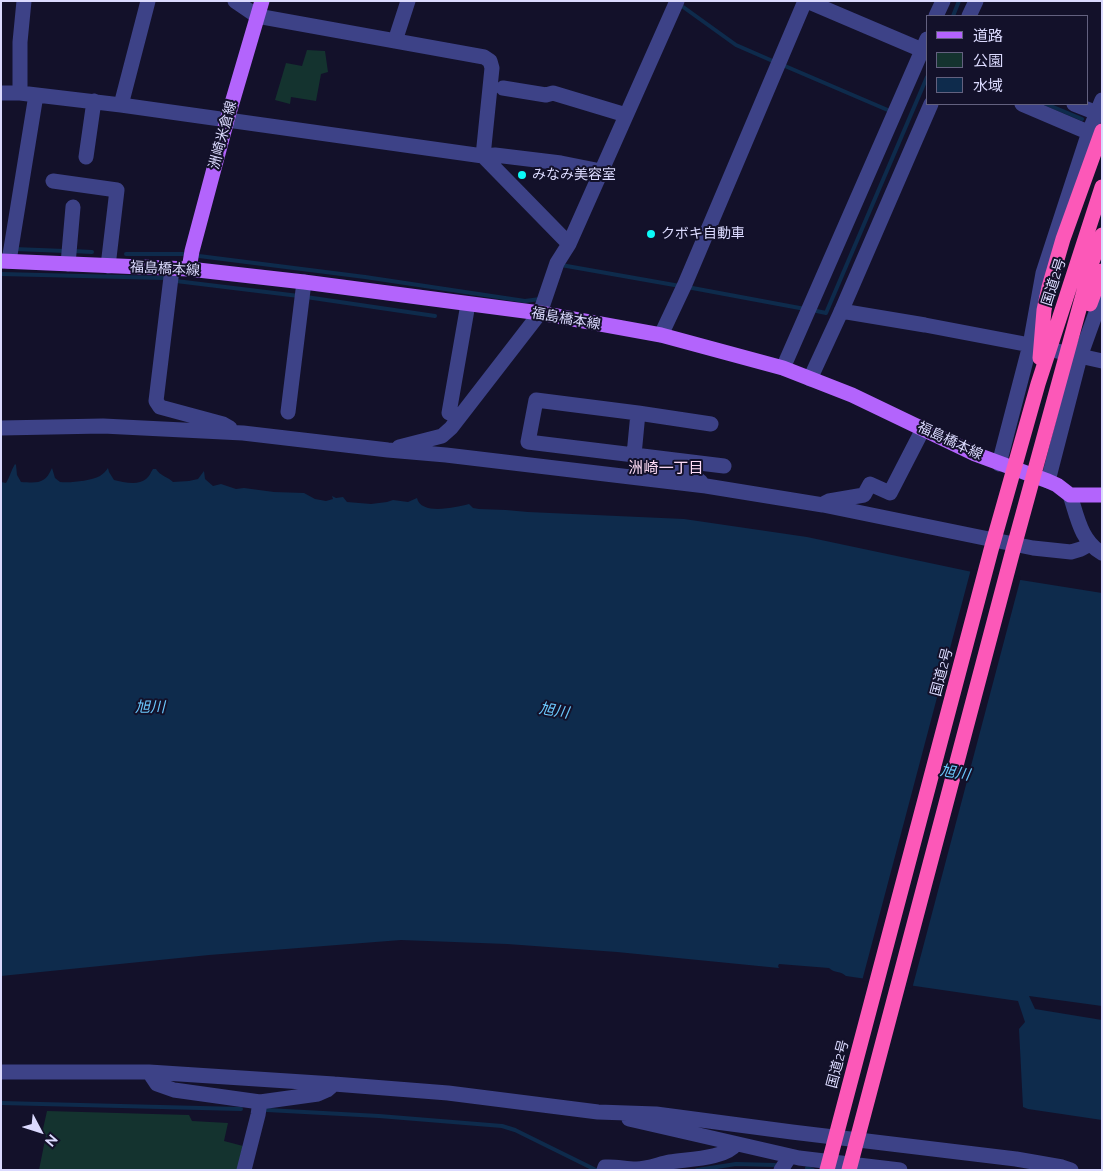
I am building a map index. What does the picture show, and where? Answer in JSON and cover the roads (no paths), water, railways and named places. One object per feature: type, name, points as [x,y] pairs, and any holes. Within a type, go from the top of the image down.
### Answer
[{"type":"highway","points":[[1038,384],[1044,310],[1049,287],[1097,134]]},
{"type":"highway","name":"国道2号","points":[[827,1170],[991,550],[1038,384],[1102,186]]},
{"type":"highway","points":[[1074,353],[1092,262],[1102,235]]},
{"type":"highway","points":[[849,1170],[1012,554],[1074,353],[1102,271]]},
{"type":"main road","name":"洲崎米倉線","points":[[189,269],[192,251],[227,120],[260,8]]},
{"type":"main road","name":"福島橋本線","points":[[8,255],[69,256],[108,266],[189,269],[302,291],[468,304],[543,304],[783,368],[852,395],[999,464],[1048,481],[1070,495]]},
{"type":"main road","points":[[1070,495],[1102,495]]},
{"type":"street","points":[[20,93],[20,42],[24,1]]},
{"type":"street","points":[[121,104],[148,1]]},
{"type":"street","points":[[235,1],[395,41],[484,57],[490,61],[492,68],[483,156],[568,244]]},
{"type":"street","points":[[395,41],[408,1]]},
{"type":"street","points":[[388,450],[442,436],[451,428],[543,304],[557,263],[568,244],[677,1]]},
{"type":"street","points":[[661,336],[684,287],[806,1],[924,49],[894,113],[783,368]]},
{"type":"street","points":[[936,15],[943,1]]},
{"type":"street","points":[[969,15],[976,1]]},
{"type":"street","points":[[503,88],[546,95],[553,93],[626,115]]},
{"type":"street","points":[[1,93],[20,93],[36,98],[94,105],[121,104],[483,156],[495,155],[561,163],[601,171]]},
{"type":"street","points":[[8,255],[36,98]]},
{"type":"street","points":[[86,157],[94,105]]},
{"type":"street","points":[[810,379],[931,105]]},
{"type":"street","points":[[1024,105],[1097,134]]},
{"type":"street","points":[[999,464],[1030,345],[1043,273],[1097,134],[1100,109],[1079,105]]},
{"type":"street","points":[[53,180],[117,190],[108,266]]},
{"type":"street","points":[[69,256],[73,207]]},
{"type":"street","points":[[172,269],[156,400],[160,407],[223,424],[243,433]]},
{"type":"street","points":[[288,412],[302,291]]},
{"type":"street","points":[[1048,481],[1074,353],[1102,296]]},
{"type":"street","points":[[449,412],[468,304]]},
{"type":"street","points":[[840,314],[925,325],[1074,353],[1102,361]]},
{"type":"street","points":[[711,424],[536,400],[528,442],[724,466]]},
{"type":"street","points":[[634,456],[638,413]]},
{"type":"street","points":[[1,428],[103,426],[243,433],[446,455],[706,486],[823,505],[1033,548],[1071,552],[1082,549],[1096,549]]},
{"type":"street","points":[[823,505],[829,501],[864,495],[870,484],[890,493],[923,429]]},
{"type":"street","points":[[634,456],[636,459],[695,476],[706,486]]},
{"type":"street","points":[[1070,495],[1082,530],[1096,549]]},
{"type":"street","points":[[1,1072],[149,1072],[448,1093],[598,1112],[656,1114],[1016,1159],[1071,1170]]},
{"type":"street","points":[[149,1072],[156,1084],[174,1090],[260,1102],[318,1094],[334,1084]]},
{"type":"street","points":[[244,1170],[260,1102]]},
{"type":"street","points":[[598,1112],[736,1144],[795,1161],[900,1170]]},
{"type":"street","points":[[604,1170],[605,1167],[636,1169],[716,1155],[733,1148],[736,1144]]},
{"type":"street","points":[[781,1170],[795,1161]]},
{"type":"water","name":"旭川","points":[[15,464],[17,475],[21,482],[44,480],[52,468],[55,478],[60,482],[96,478],[108,468],[114,480],[130,483],[143,481],[153,469],[156,469],[173,482],[198,479],[204,471],[205,479],[213,486],[221,484],[236,489],[304,493],[315,499],[326,501],[333,499],[332,496],[336,498],[343,497],[347,502],[371,504],[393,500],[408,502],[417,498],[420,504],[432,509],[469,504],[473,508],[479,509],[684,519],[807,537],[977,573],[1102,593],[1102,1006],[1029,996],[1035,1009],[1102,1020],[1102,1120],[1023,1107],[1019,1029],[1025,1022],[1018,1001],[846,976],[829,968],[779,964],[779,968],[617,952],[507,944],[401,940],[209,955],[1,976],[1,482],[6,483]]},
{"type":"waterway","points":[[953,15],[959,1]]},
{"type":"waterway","points":[[679,4],[736,45],[775,62]]},
{"type":"waterway","points":[[785,66],[890,111]]},
{"type":"waterway","points":[[812,310],[826,313],[926,79]]},
{"type":"waterway","points":[[1048,105],[1082,119]]},
{"type":"waterway","points":[[14,249],[65,251]]},
{"type":"waterway","points":[[72,251],[92,252]]},
{"type":"waterway","points":[[126,254],[183,254]]},
{"type":"waterway","points":[[199,256],[365,277],[525,301],[540,299]]},
{"type":"waterway","points":[[561,265],[680,286]]},
{"type":"waterway","points":[[1,274],[164,278]]},
{"type":"waterway","points":[[176,281],[299,296]]},
{"type":"waterway","points":[[687,287],[805,309]]},
{"type":"waterway","points":[[306,297],[435,316]]},
{"type":"waterway","points":[[1,1103],[241,1109]]},
{"type":"waterway","points":[[267,1110],[379,1116],[502,1126],[515,1130],[596,1170]]},
{"type":"waterway","points":[[697,1170],[736,1164],[775,1165]]},
{"type":"waterway","points":[[807,1168],[813,1170]]},
{"type":"place","name":"みなみ美容室","points":[[522,175]]},
{"type":"place","name":"クボキ自動車","points":[[651,234]]},
{"type":"district","name":"洲崎一丁目","points":[[666,468]]}]
